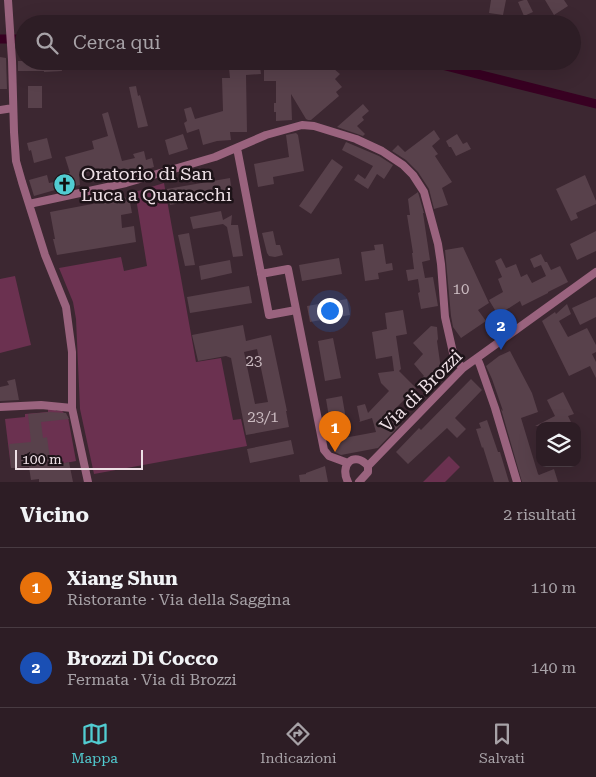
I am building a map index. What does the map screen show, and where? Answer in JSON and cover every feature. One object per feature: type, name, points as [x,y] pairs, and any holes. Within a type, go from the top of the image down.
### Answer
[{"type":"street","points":[[9,8],[16,161],[45,255],[66,306],[72,352],[72,408],[88,482]]},
{"type":"street","points":[[0,110],[14,108]]},
{"type":"street","points":[[29,204],[126,183],[215,157],[266,135],[302,125],[314,126],[361,140],[395,159],[406,168],[424,192],[438,244],[446,326],[454,357],[463,368]]},
{"type":"street","points":[[238,148],[269,315],[296,310]]},
{"type":"street","points":[[261,274],[288,269],[324,450],[329,456],[348,464]]},
{"type":"street","name":"Via di Brozzi","points":[[359,482],[368,472],[368,466],[463,368],[596,272]]},
{"type":"street","points":[[477,358],[496,408],[517,482]]},
{"type":"street","points":[[0,407],[41,405],[72,408]]},
{"type":"street","points":[[348,482],[345,474],[348,464],[355,459],[363,461],[368,466]]},
{"type":"shaded area","points":[[164,183],[196,362],[221,358],[233,420],[241,419],[247,446],[94,474],[80,409],[76,319],[73,302],[59,268],[121,257],[124,271],[147,266],[135,192]]},
{"type":"shaded area","points":[[15,276],[31,345],[0,353],[0,279]]},
{"type":"shaded area","points":[[48,409],[62,411],[68,417],[76,461],[50,466],[11,468],[5,419],[25,417],[25,414],[48,412]]},
{"type":"shaded area","points":[[449,456],[460,467],[445,482],[423,482]]},
{"type":"building","points":[[491,0],[506,0],[503,15],[489,13]]},
{"type":"building","points":[[527,0],[533,12],[524,15],[518,2]]},
{"type":"building","points":[[545,0],[564,0],[568,6],[554,15]]},
{"type":"building","points":[[0,57],[6,58],[7,89],[0,89]]},
{"type":"building","points":[[62,70],[62,71],[44,72],[18,71]]},
{"type":"building","points":[[229,70],[260,70],[261,74],[246,75],[247,132],[230,132],[231,140],[203,145],[199,129],[187,133],[184,123],[187,121],[184,109],[191,107],[195,119],[223,111],[222,78],[230,78]]},
{"type":"building","points":[[264,70],[335,70],[340,74],[335,79],[342,87],[336,92],[339,96],[311,120],[306,119],[291,94],[292,120],[276,121],[274,103],[276,103],[276,81],[264,81]]},
{"type":"building","points":[[28,86],[42,86],[42,108],[28,108]]},
{"type":"building","points":[[136,86],[148,126],[138,128],[129,87]]},
{"type":"building","points":[[363,104],[369,111],[362,117],[364,120],[357,126],[365,134],[363,136],[337,127]]},
{"type":"building","points":[[108,112],[122,161],[135,158],[133,154],[144,151],[146,160],[152,158],[154,167],[103,181],[100,170],[79,174],[80,185],[34,196],[29,180],[47,175],[49,183],[65,180],[64,174],[70,173],[65,157],[94,149],[92,141],[108,136],[102,114]]},
{"type":"building","points":[[434,130],[440,139],[432,146],[438,154],[435,156],[452,182],[442,188],[448,205],[434,209],[429,189],[418,172],[406,160],[392,151],[398,145],[405,152]]},
{"type":"building","points":[[296,133],[298,135],[304,171],[273,177],[274,184],[258,187],[254,164],[289,157],[286,135]]},
{"type":"building","points":[[183,134],[188,149],[169,155],[165,140]]},
{"type":"building","points":[[457,134],[463,144],[467,142],[471,149],[456,156],[446,141]]},
{"type":"building","points":[[47,138],[52,158],[34,163],[27,143]]},
{"type":"building","points":[[346,142],[379,156],[393,165],[384,179],[377,174],[368,189],[354,180],[358,174],[365,179],[373,166],[342,150]]},
{"type":"building","points":[[332,159],[343,167],[311,214],[299,206]]},
{"type":"building","points":[[585,175],[596,204],[576,213],[578,218],[571,221],[556,189]]},
{"type":"building","points":[[230,178],[232,194],[170,205],[167,189]]},
{"type":"building","points":[[418,192],[424,213],[430,260],[422,262],[425,278],[433,277],[438,306],[421,309],[418,279],[408,281],[406,270],[414,269],[407,215],[410,215],[408,199]]},
{"type":"building","points":[[129,197],[132,213],[121,215],[122,228],[134,226],[136,242],[57,255],[50,212]]},
{"type":"building","points":[[221,211],[223,220],[232,215],[231,225],[238,225],[243,256],[233,257],[227,227],[223,224],[193,229],[190,217]]},
{"type":"building","points":[[273,231],[276,245],[280,245],[283,255],[275,257],[269,256],[267,253],[262,233]]},
{"type":"building","points":[[596,231],[596,251],[577,260],[570,244]]},
{"type":"building","points":[[189,233],[195,265],[185,266],[178,235]]},
{"type":"building","points":[[383,244],[386,264],[392,263],[393,270],[378,273],[379,279],[365,281],[361,252],[375,250],[374,245]]},
{"type":"building","points":[[463,247],[489,303],[478,310],[486,321],[461,338],[453,327],[451,316],[445,250]]},
{"type":"building","points":[[541,254],[551,270],[560,266],[568,282],[522,306],[520,301],[498,315],[489,300],[503,292],[498,279],[502,277],[495,261],[501,258],[506,268],[516,264],[521,277],[527,274],[532,283],[546,276],[541,265],[534,268],[530,259]]},
{"type":"building","points":[[339,258],[342,274],[302,281],[299,265]]},
{"type":"building","points":[[230,260],[232,273],[201,280],[199,266]]},
{"type":"building","points":[[249,286],[252,303],[190,313],[187,297]]},
{"type":"building","points":[[596,297],[596,317],[580,325],[572,308]]},
{"type":"building","points":[[347,299],[350,315],[310,322],[307,306]]},
{"type":"building","points":[[567,304],[571,314],[559,321],[568,337],[587,328],[596,345],[596,352],[592,354],[596,362],[596,378],[590,366],[569,376],[542,321],[555,312],[556,314]]},
{"type":"building","points":[[403,310],[407,334],[396,336],[401,369],[399,371],[416,388],[388,416],[400,425],[378,448],[341,455],[335,452],[333,440],[376,432],[372,418],[359,422],[357,406],[365,404],[368,413],[389,391],[381,383],[378,373],[394,371],[392,356],[376,359],[372,332],[387,329],[385,313]]},
{"type":"building","points":[[243,325],[246,341],[271,335],[289,427],[246,435],[231,358],[226,356],[198,361],[192,335]],"holes":[[[257,349],[268,402],[255,404],[244,352]]]},
{"type":"building","points":[[431,326],[437,327],[441,380],[426,393],[416,383],[424,376],[414,364],[423,354],[413,343]]},
{"type":"building","points":[[333,338],[341,378],[325,381],[318,341]]},
{"type":"building","points":[[510,351],[532,393],[538,412],[521,418],[538,474],[554,469],[558,482],[522,482],[501,409],[503,411],[486,366],[499,356]]},
{"type":"building","points":[[15,379],[19,400],[0,401],[0,387],[9,385],[7,381]]},
{"type":"building","points":[[471,379],[482,390],[455,418],[466,429],[457,438],[447,428],[408,464],[396,452],[419,428],[421,430]]},
{"type":"building","points":[[563,392],[574,414],[568,416],[571,422],[543,422],[555,416],[547,400]]},
{"type":"building","points":[[342,396],[347,425],[331,429],[326,399]]},
{"type":"building","points":[[66,413],[69,419],[41,422],[43,438],[47,437],[51,466],[69,462],[73,482],[39,482],[39,479],[31,480],[29,467],[11,468],[9,444],[31,442],[28,414]]},
{"type":"building","points":[[487,420],[498,452],[500,452],[509,482],[494,482],[476,429],[481,428],[479,423]]},
{"type":"building","points":[[291,440],[294,454],[250,463],[247,449]]},
{"type":"building","points":[[325,466],[328,482],[300,482],[299,475]]},
{"type":"waterway","points":[[0,39],[15,39]]},
{"type":"waterway","points":[[462,70],[596,104]]},
{"type":"place","name":"Oratorio di San Luca a Quaracchi","points":[[65,184]]},
{"type":"place","name":"Brozzi Di Cocco","points":[[501,350]]},
{"type":"place","name":"Xiang Shun","points":[[335,452]]}]
